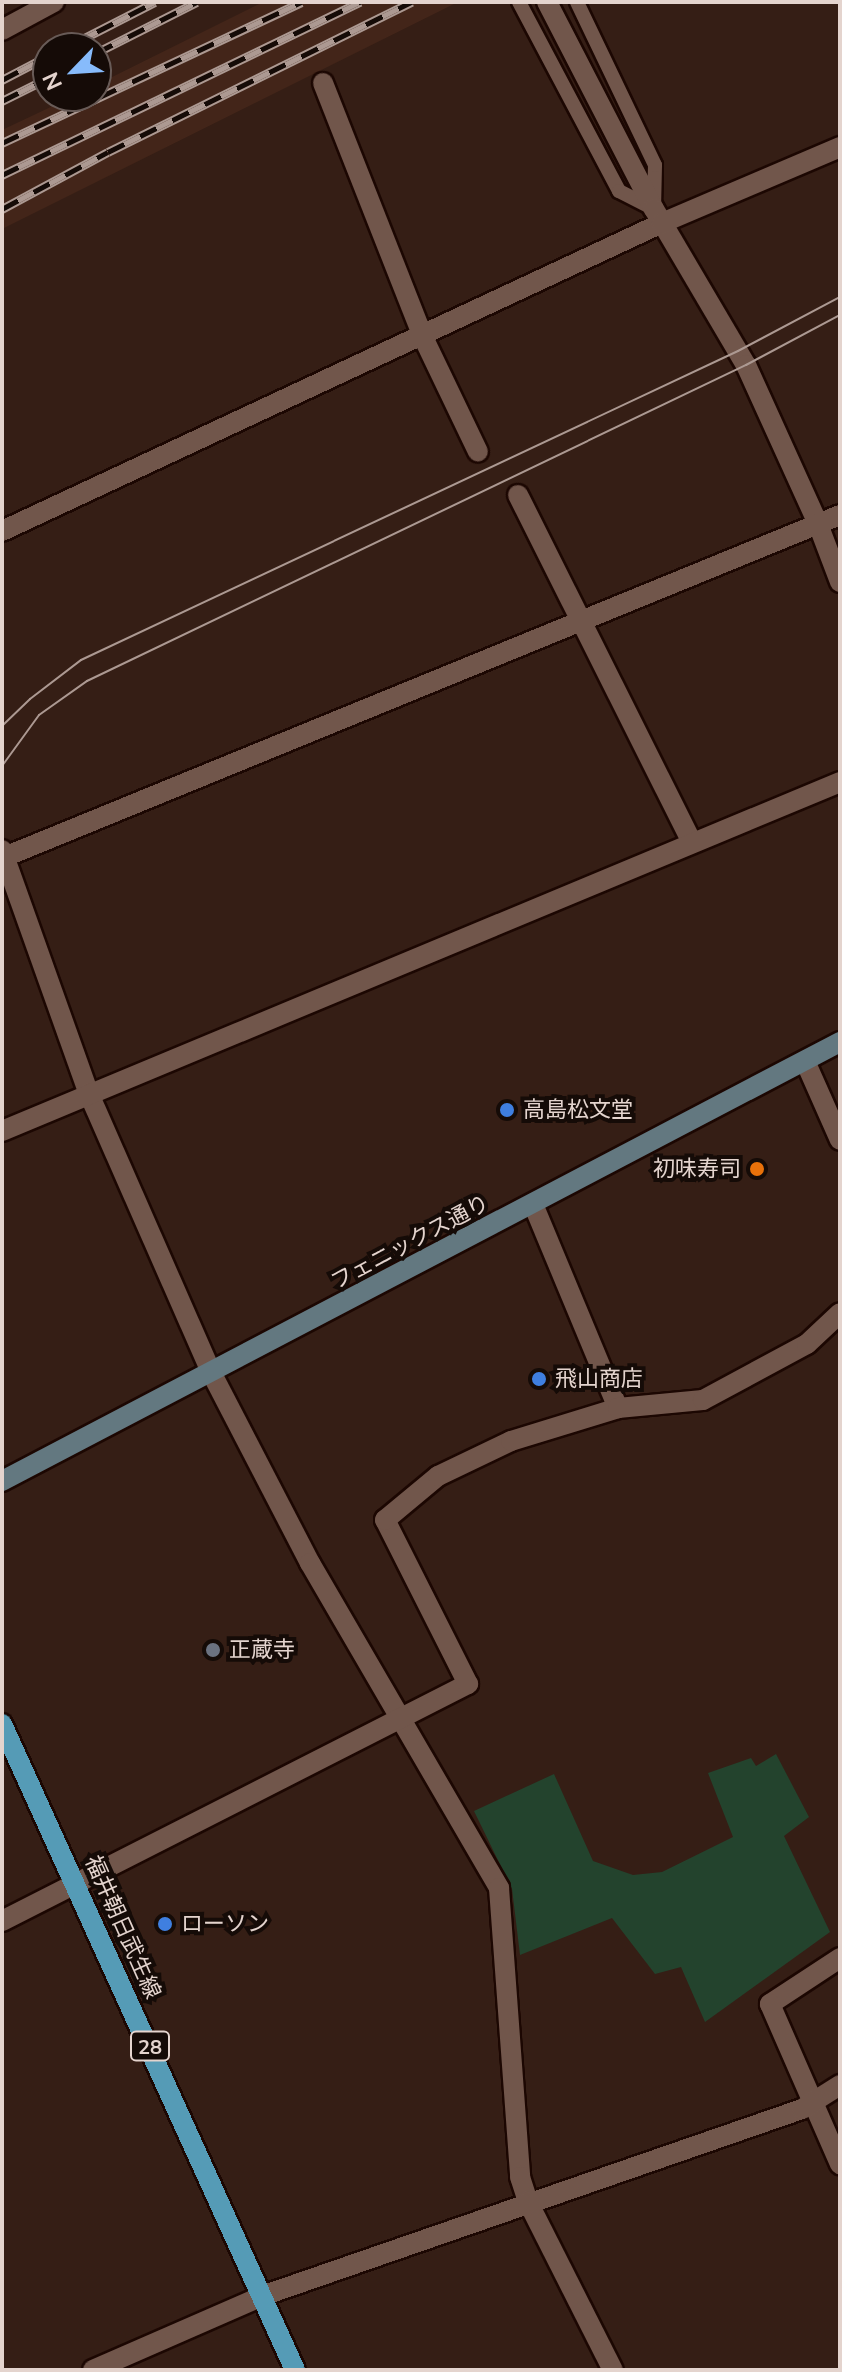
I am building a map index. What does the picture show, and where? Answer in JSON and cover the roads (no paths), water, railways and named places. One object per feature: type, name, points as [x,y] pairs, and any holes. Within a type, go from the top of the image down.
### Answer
[{"type":"main road","name":"フェニックス通り","points":[[2,1481],[212,1374],[840,1042]]},
{"type":"main road","name":"福井朝日武生線","points":[[2,1724],[77,1883],[295,2370]]},
{"type":"street","points":[[2,30],[54,2]]},
{"type":"street","points":[[547,2],[658,216],[746,365],[818,524],[840,582]]},
{"type":"street","points":[[323,83],[423,337],[478,452]]},
{"type":"street","points":[[2,531],[423,337],[658,216],[840,147]]},
{"type":"street","points":[[518,495],[692,843]]},
{"type":"street","points":[[613,2370],[528,2202],[520,2177],[499,1888],[310,1563],[212,1374],[89,1094],[3,855],[840,515]]},
{"type":"street","points":[[2,1131],[840,782]]},
{"type":"street","points":[[805,1061],[840,1140]]},
{"type":"street","points":[[533,1204],[618,1408]]},
{"type":"street","points":[[2,1921],[468,1684],[385,1520],[438,1476],[511,1441],[618,1408],[703,1400],[807,1344],[840,1313]]},
{"type":"street","points":[[840,1958],[770,2004],[816,2102],[840,2164]]},
{"type":"street","points":[[93,2370],[262,2296],[816,2102],[840,2085]]},
{"type":"lane","points":[[519,2],[619,191],[658,216]]},
{"type":"lane","points":[[577,2],[655,165],[658,216]]},
{"type":"tram line","points":[[2,726],[30,699],[81,660],[738,351],[840,297]]},
{"type":"tram line","points":[[2,766],[39,715],[87,681],[746,365],[840,315]]},
{"type":"railway","points":[[96,32],[155,2]]},
{"type":"railway","points":[[112,45],[197,2]]},
{"type":"railway","points":[[2,143],[301,2]]},
{"type":"railway","points":[[2,175],[360,2]]},
{"type":"railway","points":[[2,209],[108,152],[412,2]]},
{"type":"railway","points":[[2,80],[32,64]]},
{"type":"railway","points":[[2,101],[32,86]]},
{"type":"place","name":"高島松文堂","points":[[507,1110]]},
{"type":"place","name":"初味寿司","points":[[757,1169]]},
{"type":"place","name":"飛山商店","points":[[539,1379]]},
{"type":"place","name":"正蔵寺","points":[[213,1650]]},
{"type":"place","name":"ローソン","points":[[165,1924]]}]
